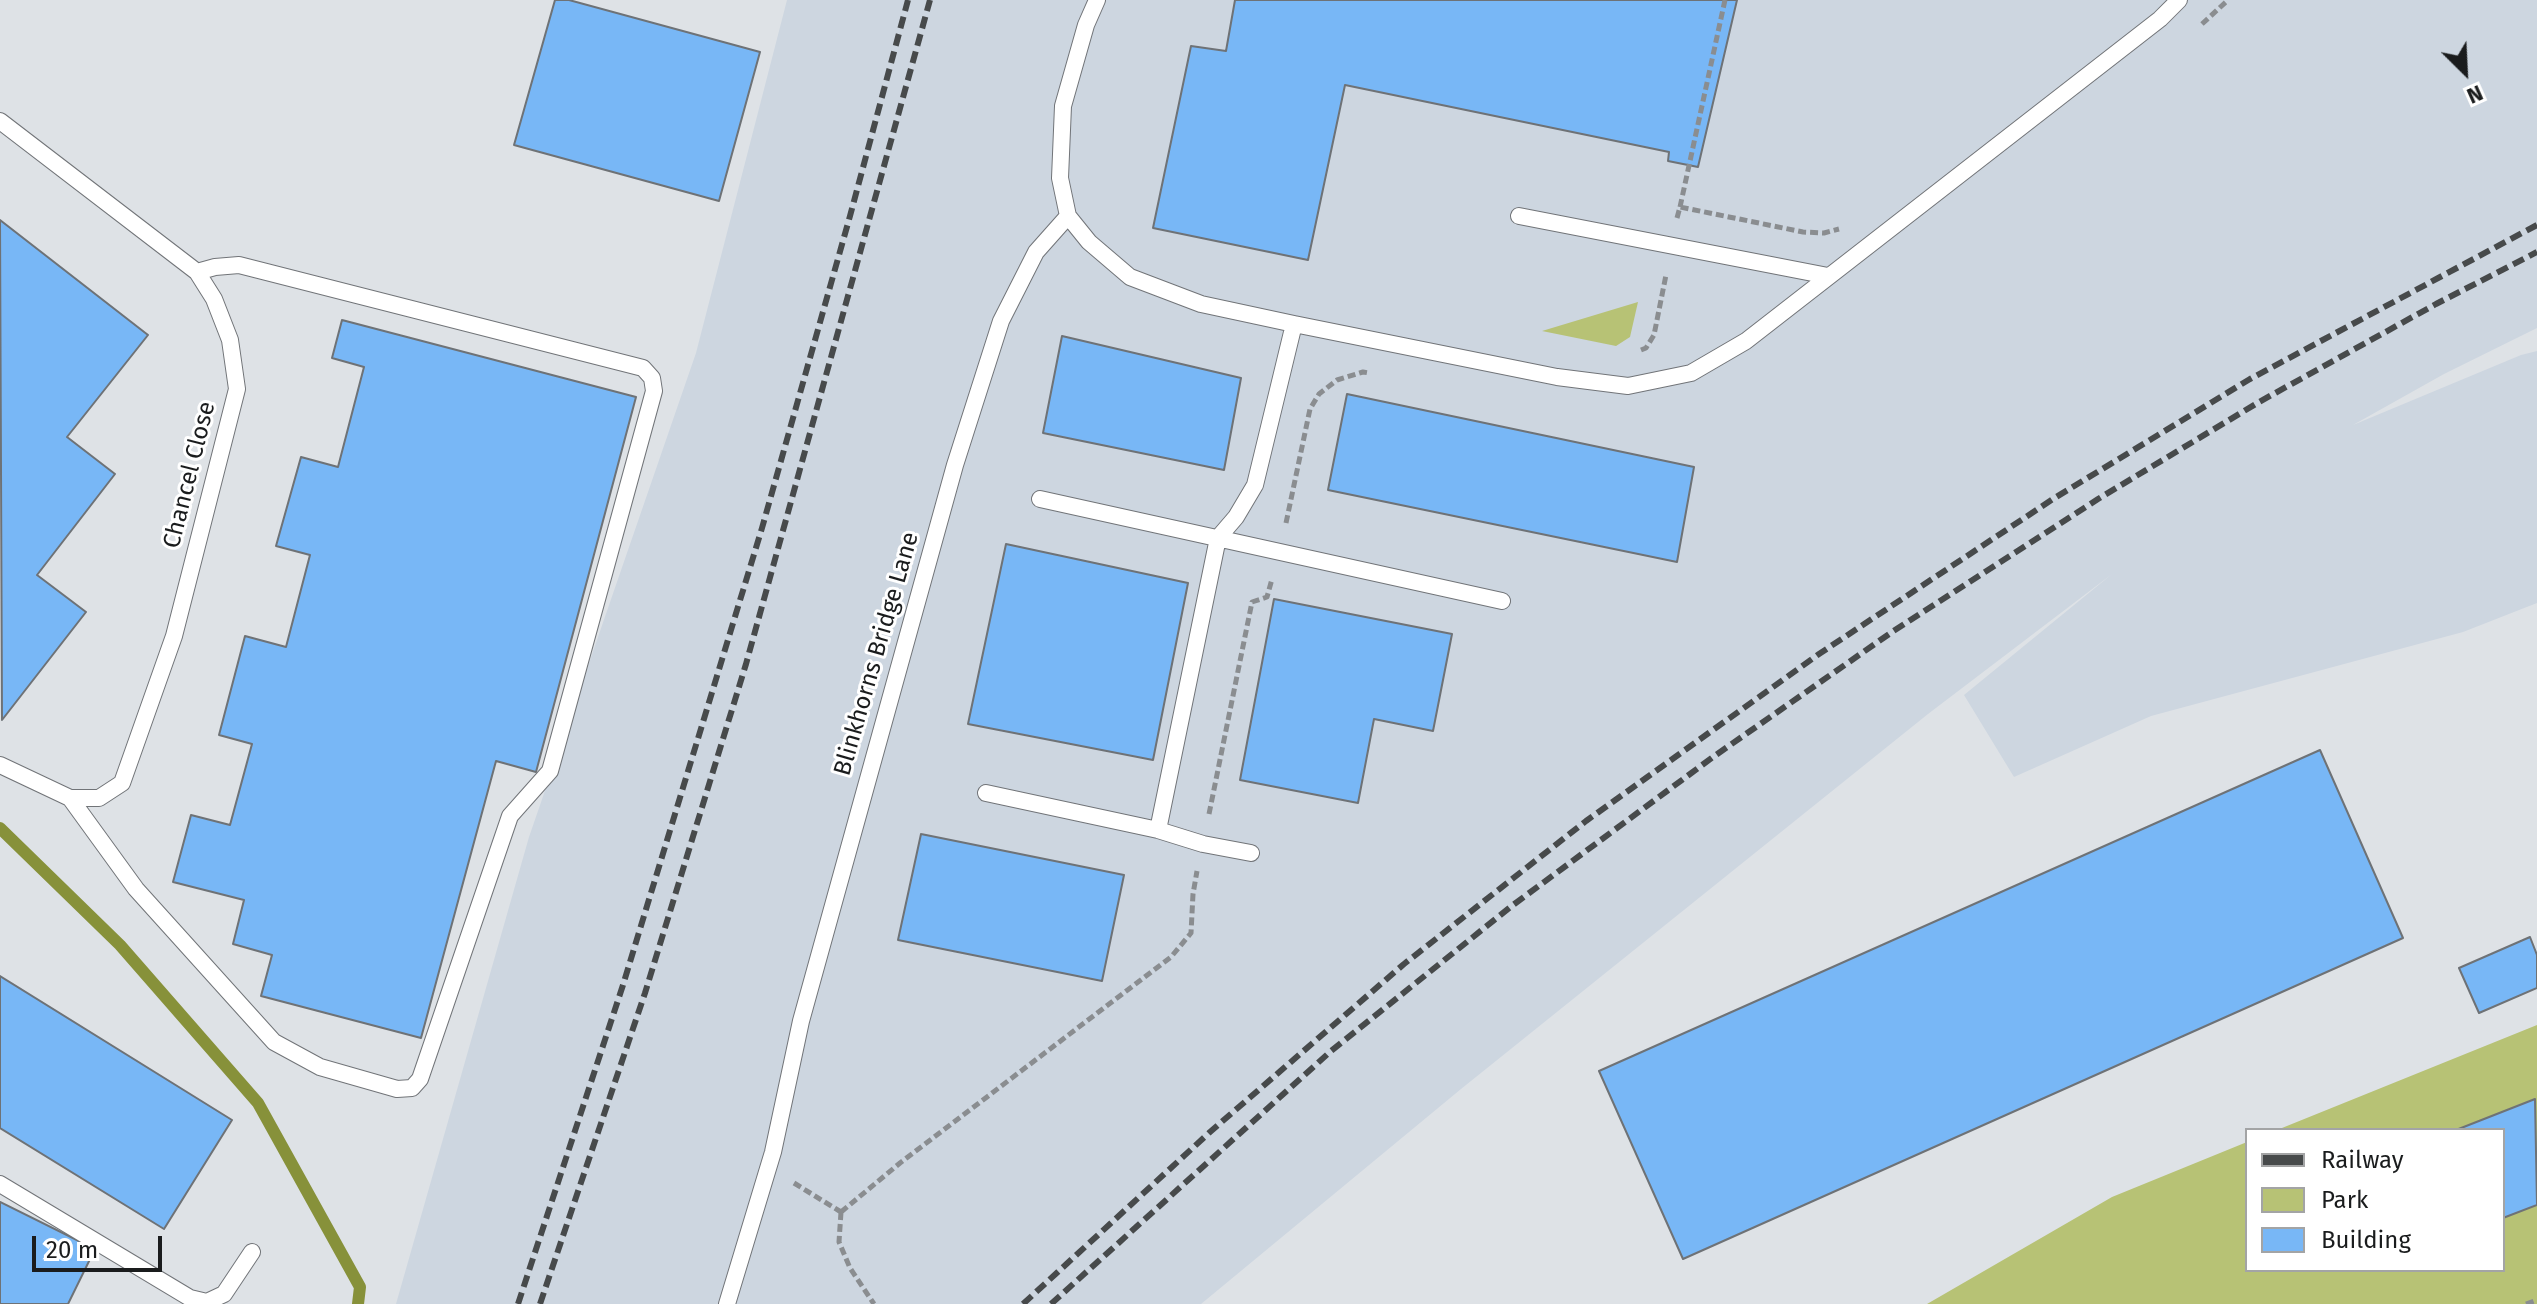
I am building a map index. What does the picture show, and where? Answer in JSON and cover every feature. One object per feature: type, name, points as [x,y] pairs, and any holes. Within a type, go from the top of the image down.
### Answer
[{"type":"lane","points":[[1097,0],[1086,25],[1063,106],[1060,178],[1068,216],[1089,242],[1130,277],[1201,304],[1557,377],[1628,386],[1691,373],[1746,341],[2160,19],[2179,0]]},
{"type":"lane","name":"Chancel Close","points":[[0,121],[197,272],[214,299],[230,340],[237,389],[174,636],[122,783],[99,798],[70,798]]},
{"type":"lane","name":"Blinkhorns Bridge Lane","points":[[727,1304],[773,1152],[801,1021],[860,801],[969,422],[1001,321],[1036,252],[1068,216]]},
{"type":"lane","points":[[1519,216],[1828,276]]},
{"type":"lane","points":[[0,765],[70,798],[136,889],[274,1042],[320,1067],[397,1089],[412,1088],[420,1079],[510,816],[550,771],[654,391],[652,378],[643,368],[239,265],[197,272]]},
{"type":"lane","points":[[1158,830],[1218,538],[1236,517],[1255,485],[1294,324]]},
{"type":"lane","points":[[1040,499],[1502,601]]},
{"type":"lane","points":[[986,793],[1251,853]]},
{"type":"lane","points":[[0,1184],[190,1298],[207,1302],[224,1294],[252,1252]]},
{"type":"path","points":[[1680,207],[1725,0]]},
{"type":"path","points":[[874,1304],[850,1268],[839,1242],[841,1212],[900,1163],[1171,957],[1191,933],[1196,876],[1252,602],[1267,597],[1310,409],[1319,394],[1337,380],[1363,372],[1376,375]]},
{"type":"path","points":[[773,1152],[787,1179],[841,1212]]},
{"type":"path","points":[[2526,1304],[2537,1300]]},
{"type":"shaded area","points":[[787,0],[2537,0],[2537,328],[2444,374],[2353,425],[2537,351],[2537,603],[2463,632],[2151,716],[2014,777],[1964,695],[2112,574],[1928,714],[1461,1089],[1201,1304],[396,1304],[529,837],[696,353]]},
{"type":"green space","points":[[1638,302],[1630,337],[1616,346],[1542,331]]},
{"type":"green space","points":[[2537,1025],[2537,1304],[1927,1304],[2112,1197],[2245,1143],[2245,1272],[2505,1272],[2505,1128],[2282,1128]]},
{"type":"building","points":[[555,0],[569,0],[760,52],[719,201],[514,145]]},
{"type":"building","points":[[1235,0],[1737,0],[1698,167],[1668,161],[1669,152],[1345,85],[1308,260],[1153,228],[1191,46],[1226,51]]},
{"type":"building","points":[[0,220],[148,335],[67,437],[115,474],[37,575],[86,612],[2,720]]},
{"type":"building","points":[[342,320],[636,397],[536,772],[496,761],[421,1038],[261,996],[272,955],[233,944],[244,900],[173,882],[191,815],[230,825],[252,744],[219,735],[245,636],[286,647],[310,555],[276,546],[301,457],[338,467],[364,367],[332,358]]},
{"type":"building","points":[[1062,336],[1241,378],[1224,470],[1043,433]]},
{"type":"building","points":[[1347,394],[1694,467],[1677,562],[1328,490]]},
{"type":"building","points":[[1006,544],[1188,583],[1153,760],[968,724]]},
{"type":"building","points":[[1274,599],[1452,634],[1433,731],[1374,719],[1358,803],[1240,780]]},
{"type":"building","points":[[2320,750],[2403,938],[1683,1259],[1599,1071]]},
{"type":"building","points":[[921,834],[1124,875],[1102,981],[898,940]]},
{"type":"building","points":[[2530,937],[2537,955],[2537,988],[2479,1013],[2459,968]]},
{"type":"building","points":[[0,976],[232,1120],[164,1229],[0,1128]]},
{"type":"building","points":[[2535,1099],[2537,1205],[2505,1217],[2505,1128],[2461,1128]]},
{"type":"building","points":[[0,1202],[95,1249],[68,1304],[0,1304]]},
{"type":"waterway","points":[[0,828],[120,945],[258,1103],[360,1287],[358,1304]]},
{"type":"railway","points":[[518,1304],[623,985],[762,528],[908,0]]},
{"type":"railway","points":[[540,1304],[645,993],[746,664],[930,0]]},
{"type":"railway","points":[[1023,1304],[1210,1132],[1404,964],[1586,821],[1819,654],[2053,499],[2250,379],[2537,225]]},
{"type":"railway","points":[[1051,1304],[1331,1051],[1513,905],[1713,757],[1892,632],[2098,499],[2259,402],[2537,252]]}]
